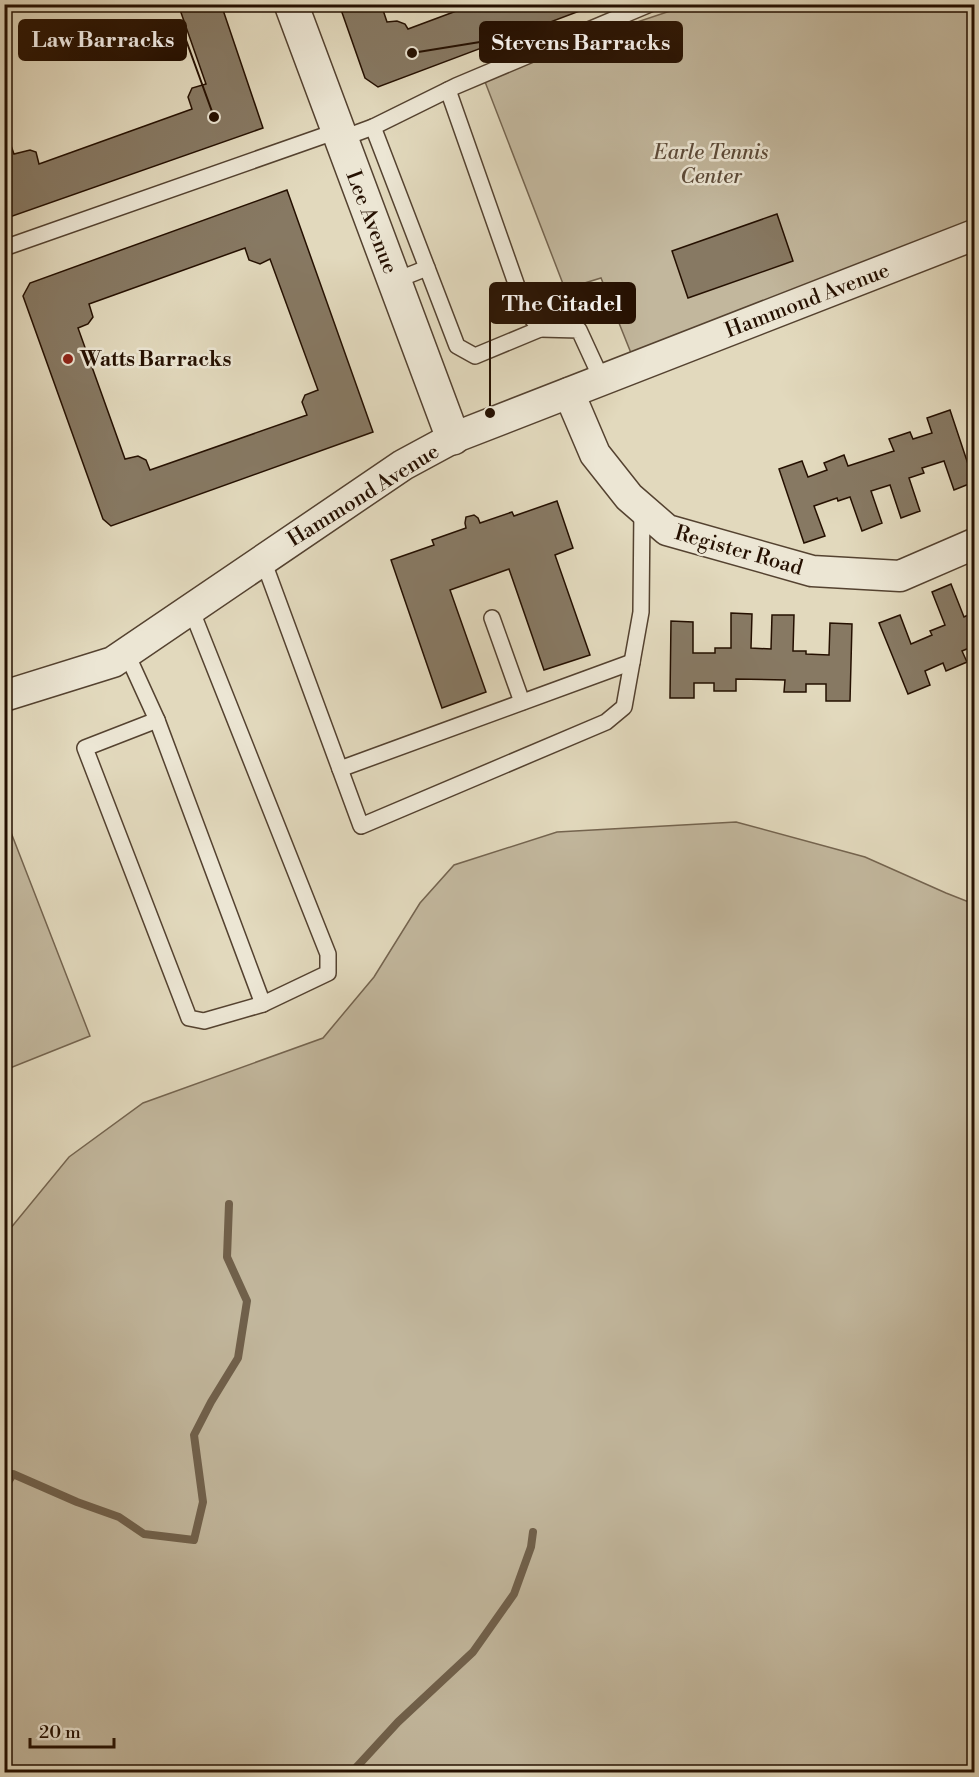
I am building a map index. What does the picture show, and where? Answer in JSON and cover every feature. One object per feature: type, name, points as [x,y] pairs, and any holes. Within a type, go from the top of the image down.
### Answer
[{"type":"street","name":"Lee Avenue","points":[[291,4],[453,438]]},
{"type":"street","name":"Hammond Avenue","points":[[4,696],[113,662],[403,465],[453,438],[975,235]]},
{"type":"street","name":"Register Road","points":[[569,393],[595,454],[629,497],[667,530],[812,571],[900,576],[975,544]]},
{"type":"lane","points":[[4,248],[338,130],[354,134],[373,127],[448,90],[650,4]]},
{"type":"lane","points":[[448,90],[525,309],[540,329]]},
{"type":"lane","points":[[373,127],[457,346],[475,356],[540,329],[579,330],[602,380]]},
{"type":"lane","points":[[394,281],[427,268]]},
{"type":"lane","points":[[263,560],[361,826],[606,722],[624,707],[641,612],[642,508]]},
{"type":"lane","points":[[157,720],[85,748],[189,1018],[204,1021],[263,1004],[328,973],[328,954],[191,609]]},
{"type":"lane","points":[[492,618],[522,702]]},
{"type":"lane","points":[[126,652],[157,720],[263,1004]]},
{"type":"lane","points":[[340,769],[632,662]]},
{"type":"green space","name":"Earle Tennis Center","points":[[688,5],[974,5],[974,225],[633,358],[601,278],[565,289],[482,74]]},
{"type":"green space","points":[[5,817],[90,1036],[4,1070]]},
{"type":"green space","points":[[736,822],[865,857],[974,904],[974,1772],[5,1772],[5,1235],[69,1157],[143,1103],[323,1038],[374,977],[420,903],[454,865],[557,832]]},
{"type":"building","points":[[178,4],[221,4],[263,128],[4,219],[4,126],[14,154],[30,150],[36,152],[39,164],[192,109],[188,97],[192,88],[206,84]]},
{"type":"building","points":[[339,4],[381,4],[387,22],[397,21],[405,24],[408,29],[475,4],[598,4],[378,87],[365,78]]},
{"type":"building","name":"Watts Barracks","points":[[287,190],[373,432],[111,526],[103,519],[23,296],[30,283]],"holes":[[[245,248],[249,260],[260,264],[270,259],[318,390],[305,395],[302,402],[307,415],[150,470],[146,460],[138,456],[125,459],[78,328],[88,324],[93,317],[89,304]]]},
{"type":"building","points":[[777,214],[793,261],[688,298],[672,251]]},
{"type":"building","points":[[950,410],[974,482],[954,490],[944,461],[922,468],[924,473],[909,478],[920,511],[901,518],[890,485],[871,491],[882,523],[862,531],[850,497],[838,501],[837,498],[814,506],[825,536],[804,543],[779,469],[802,461],[808,477],[827,470],[824,463],[844,455],[848,466],[894,451],[889,439],[910,432],[913,439],[932,433],[927,418]]},
{"type":"building","points":[[557,501],[573,548],[555,555],[590,655],[544,670],[509,569],[450,590],[486,692],[442,708],[391,560],[434,545],[432,540],[466,528],[466,517],[474,515],[480,523],[512,512],[514,516]]},
{"type":"building","points":[[974,575],[974,590],[969,577]]},
{"type":"building","points":[[951,584],[964,617],[974,612],[974,646],[962,651],[967,662],[946,671],[943,663],[925,671],[930,685],[908,694],[879,623],[900,615],[911,644],[932,635],[930,631],[945,625],[932,592]]},
{"type":"building","points":[[731,613],[752,614],[751,648],[771,649],[772,615],[794,615],[793,651],[806,651],[806,654],[829,655],[830,623],[852,624],[850,701],[826,701],[826,684],[806,684],[806,692],[784,692],[785,680],[736,679],[736,691],[714,691],[714,683],[694,683],[694,698],[670,698],[671,621],[693,622],[693,653],[715,653],[715,648],[731,648]]},
{"type":"waterway","points":[[4,1489],[13,1474],[77,1502],[119,1517],[144,1534],[194,1540],[203,1502],[194,1435],[238,1358],[247,1301],[227,1257],[229,1204]]},
{"type":"waterway","points":[[352,1772],[398,1722],[473,1652],[514,1594],[531,1547],[533,1532]]},
{"type":"place","name":"Stevens Barracks","points":[[412,53]]},
{"type":"place","name":"Law Barracks","points":[[214,117]]},
{"type":"place","name":"Watts Barracks","points":[[68,359]]},
{"type":"place","name":"The Citadel","points":[[490,413]]}]
